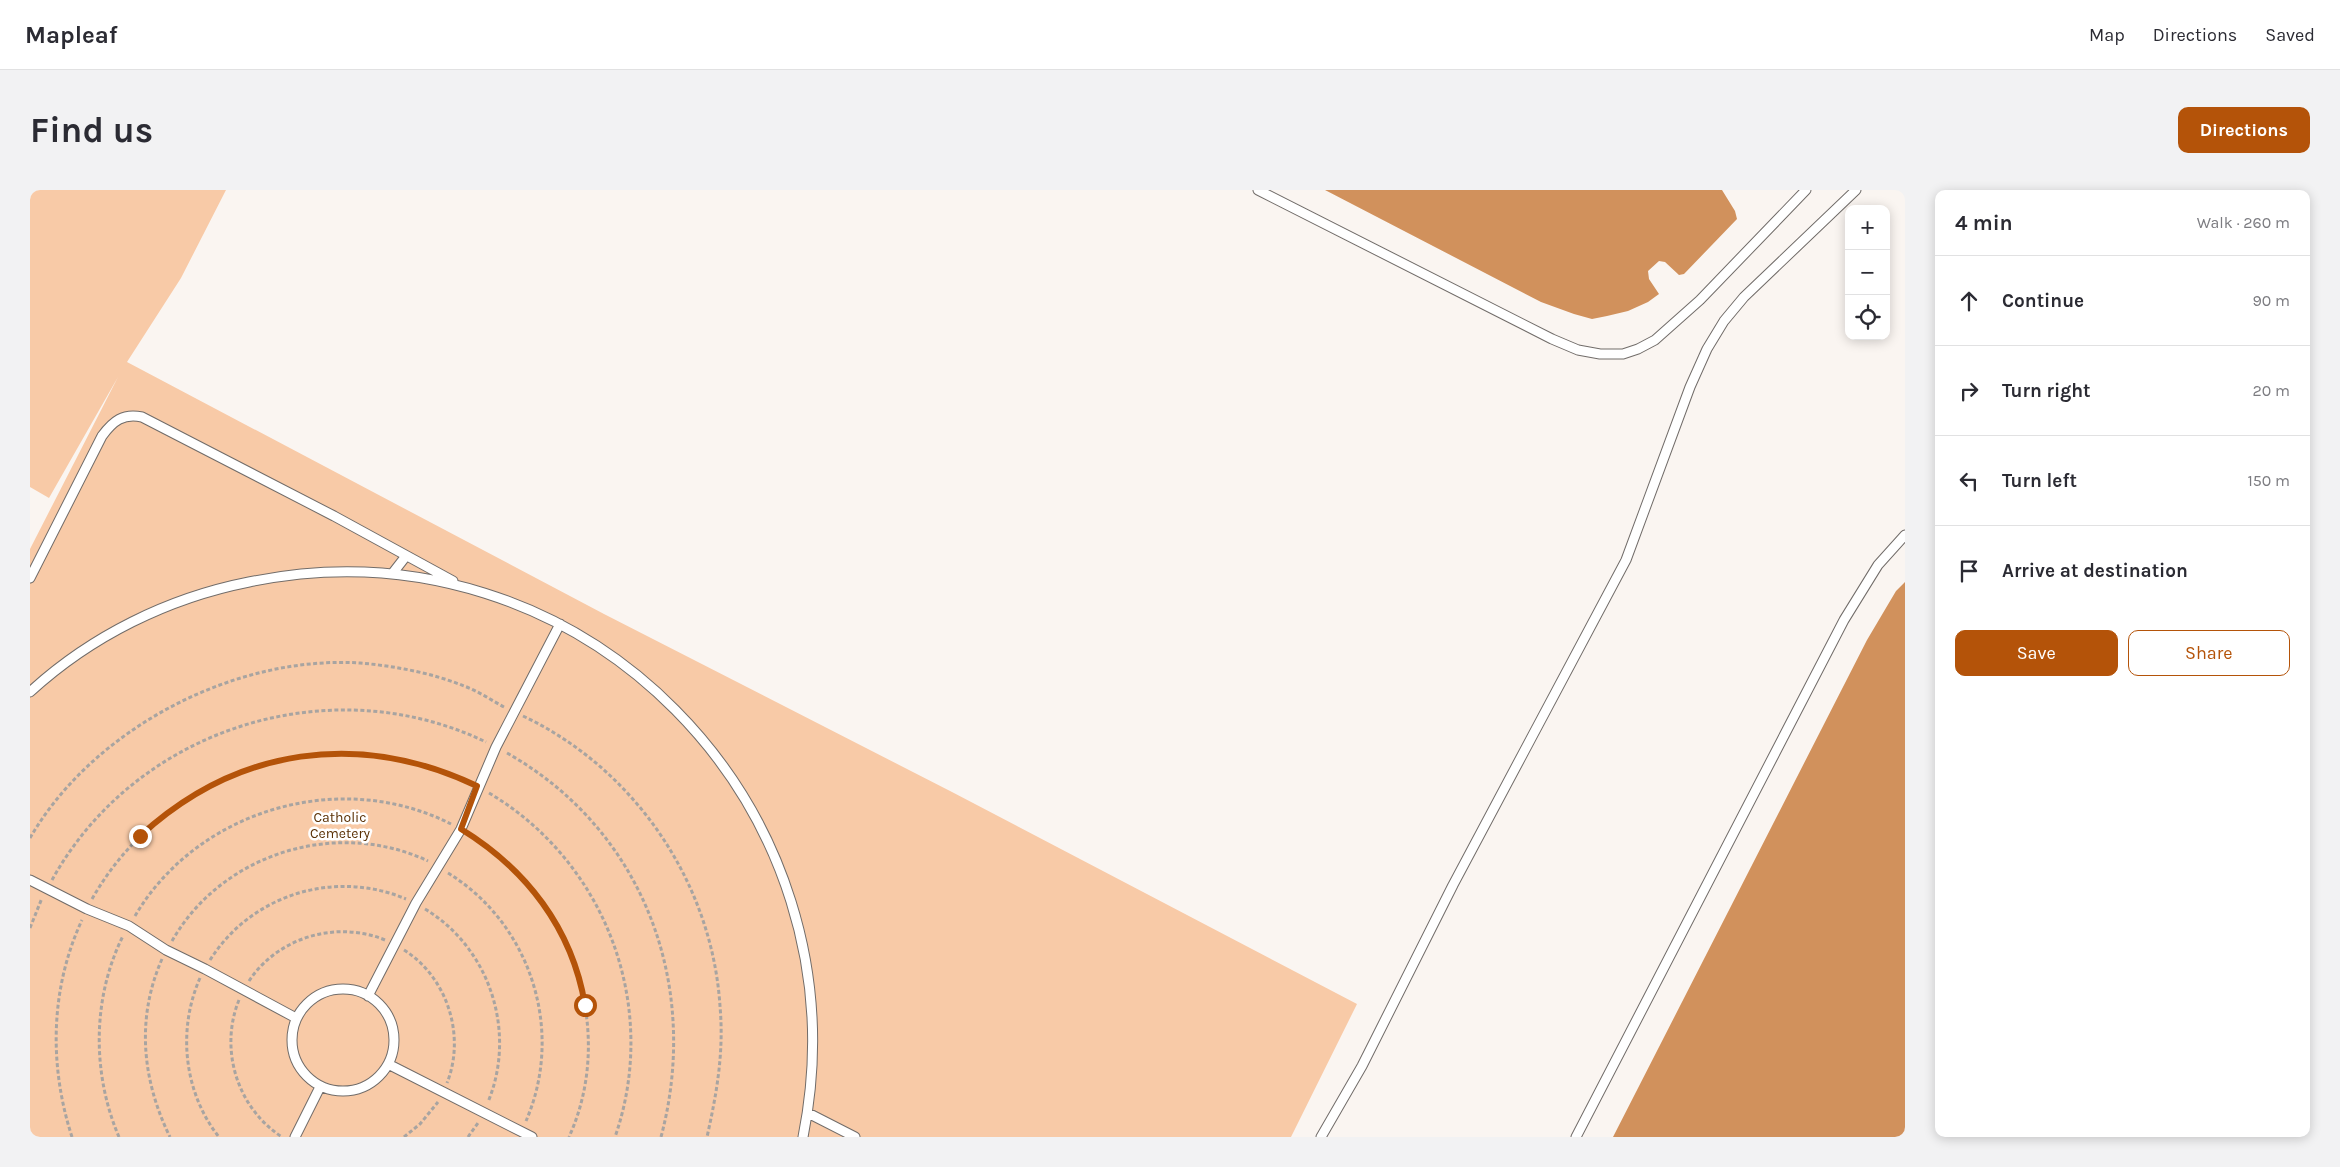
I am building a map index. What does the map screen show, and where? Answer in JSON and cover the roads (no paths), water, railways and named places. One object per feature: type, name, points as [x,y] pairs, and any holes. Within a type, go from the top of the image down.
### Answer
[{"type":"lane","points":[[1258,190],[1552,339],[1578,350],[1600,354],[1623,354],[1655,340],[1700,300],[1806,190]]},
{"type":"lane","points":[[1321,1137],[1362,1066],[1453,885],[1626,560],[1690,386],[1707,349],[1724,321],[1744,298],[1856,190]]},
{"type":"lane","points":[[30,578],[102,436],[112,422],[132,415],[142,418],[334,516],[467,588]]},
{"type":"lane","points":[[1576,1137],[1844,620],[1878,565],[1905,535]]},
{"type":"lane","points":[[392,574],[406,556]]},
{"type":"lane","points":[[30,679],[34,689],[62,666],[115,631],[173,604],[203,593],[265,578],[296,574],[360,572],[392,574],[467,588],[506,601],[560,624],[610,654],[656,691],[677,711],[716,755],[733,778],[762,829],[786,882],[800,929],[808,967],[813,1035],[808,1113],[803,1137]]},
{"type":"lane","points":[[368,996],[416,903],[461,829],[477,786],[560,624]]},
{"type":"lane","points":[[30,880],[87,909],[129,926],[166,950],[205,968],[296,1018]]},
{"type":"lane","points":[[332,990],[350,990],[368,996],[383,1008],[392,1026],[394,1046],[388,1064],[376,1080],[359,1089],[339,1092],[320,1087],[304,1075],[294,1057],[291,1037],[296,1018],[307,1003],[332,990]]},
{"type":"lane","points":[[388,1064],[532,1137]]},
{"type":"lane","points":[[295,1137],[320,1087]]},
{"type":"lane","points":[[808,1113],[855,1137]]},
{"type":"park label","name":"Catholic Cemetery","points":[[340,826]]}]
